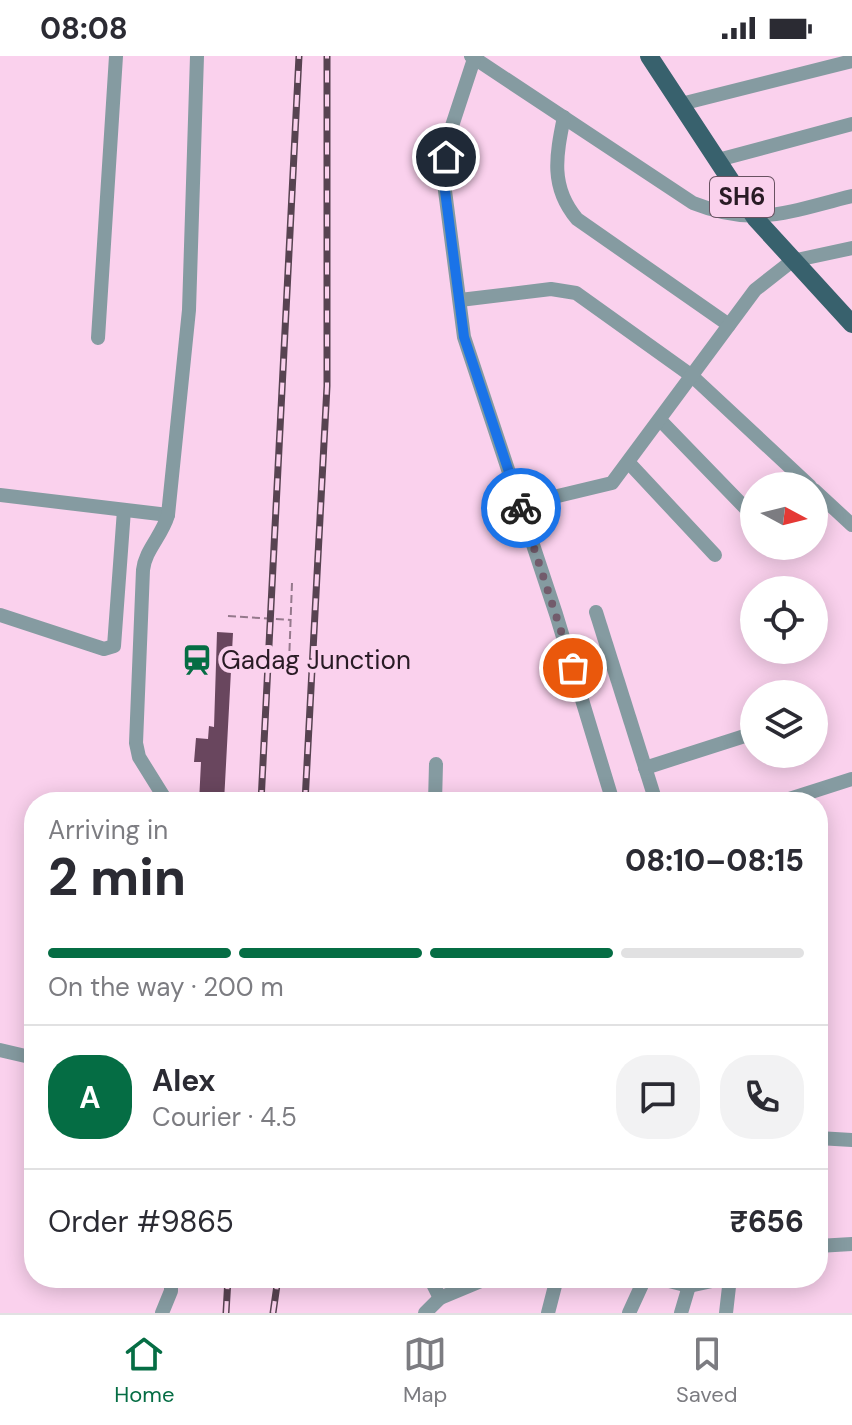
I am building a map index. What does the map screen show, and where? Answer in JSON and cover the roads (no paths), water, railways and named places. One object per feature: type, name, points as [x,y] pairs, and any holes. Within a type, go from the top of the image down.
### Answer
[{"type":"main road","name":"SH6","points":[[649,56],[756,219],[852,324]]},
{"type":"street","points":[[98,338],[116,56]]},
{"type":"street","points":[[161,792],[139,757],[136,743],[144,560],[163,534],[168,515],[189,310],[197,56]]},
{"type":"street","points":[[610,792],[464,337],[444,183],[450,132],[472,57],[693,203],[756,219],[852,196]]},
{"type":"street","points":[[681,104],[852,61]]},
{"type":"street","points":[[564,117],[556,166],[558,188],[564,203],[584,224],[729,325]]},
{"type":"street","points":[[718,160],[852,124]]},
{"type":"street","points":[[520,505],[598,489],[612,483],[630,464],[755,290],[792,261],[852,248]]},
{"type":"street","points":[[460,300],[551,289],[576,293],[692,376],[795,472]]},
{"type":"street","points":[[661,421],[740,503]]},
{"type":"street","points":[[630,464],[715,555]]},
{"type":"street","points":[[0,495],[168,515]]},
{"type":"street","points":[[828,503],[852,525]]},
{"type":"street","points":[[0,615],[104,649],[114,646],[124,510]]},
{"type":"street","points":[[596,612],[653,792]]},
{"type":"street","points":[[645,768],[740,737]]},
{"type":"street","points":[[435,792],[436,764]]},
{"type":"street","points":[[811,792],[852,779]]},
{"type":"street","points":[[0,1050],[24,1056]]},
{"type":"street","points":[[828,1139],[852,1140]]},
{"type":"street","points":[[828,1245],[852,1244]]},
{"type":"street","points":[[162,1313],[171,1288]]},
{"type":"street","points":[[435,1288],[440,1298]]},
{"type":"street","points":[[425,1313],[440,1298],[464,1288]]},
{"type":"street","points":[[548,1313],[554,1288]]},
{"type":"street","points":[[629,1313],[640,1288]]},
{"type":"street","points":[[681,1313],[688,1288]]},
{"type":"street","points":[[726,1313],[727,1288]]},
{"type":"railway","points":[[262,792],[299,56]]},
{"type":"railway","points":[[306,792],[327,386],[327,56]]},
{"type":"railway","points":[[226,1313],[227,1288]]},
{"type":"railway","points":[[273,1313],[277,1288]]},
{"type":"place","name":"Gadag Junction","points":[[197,660]]}]
